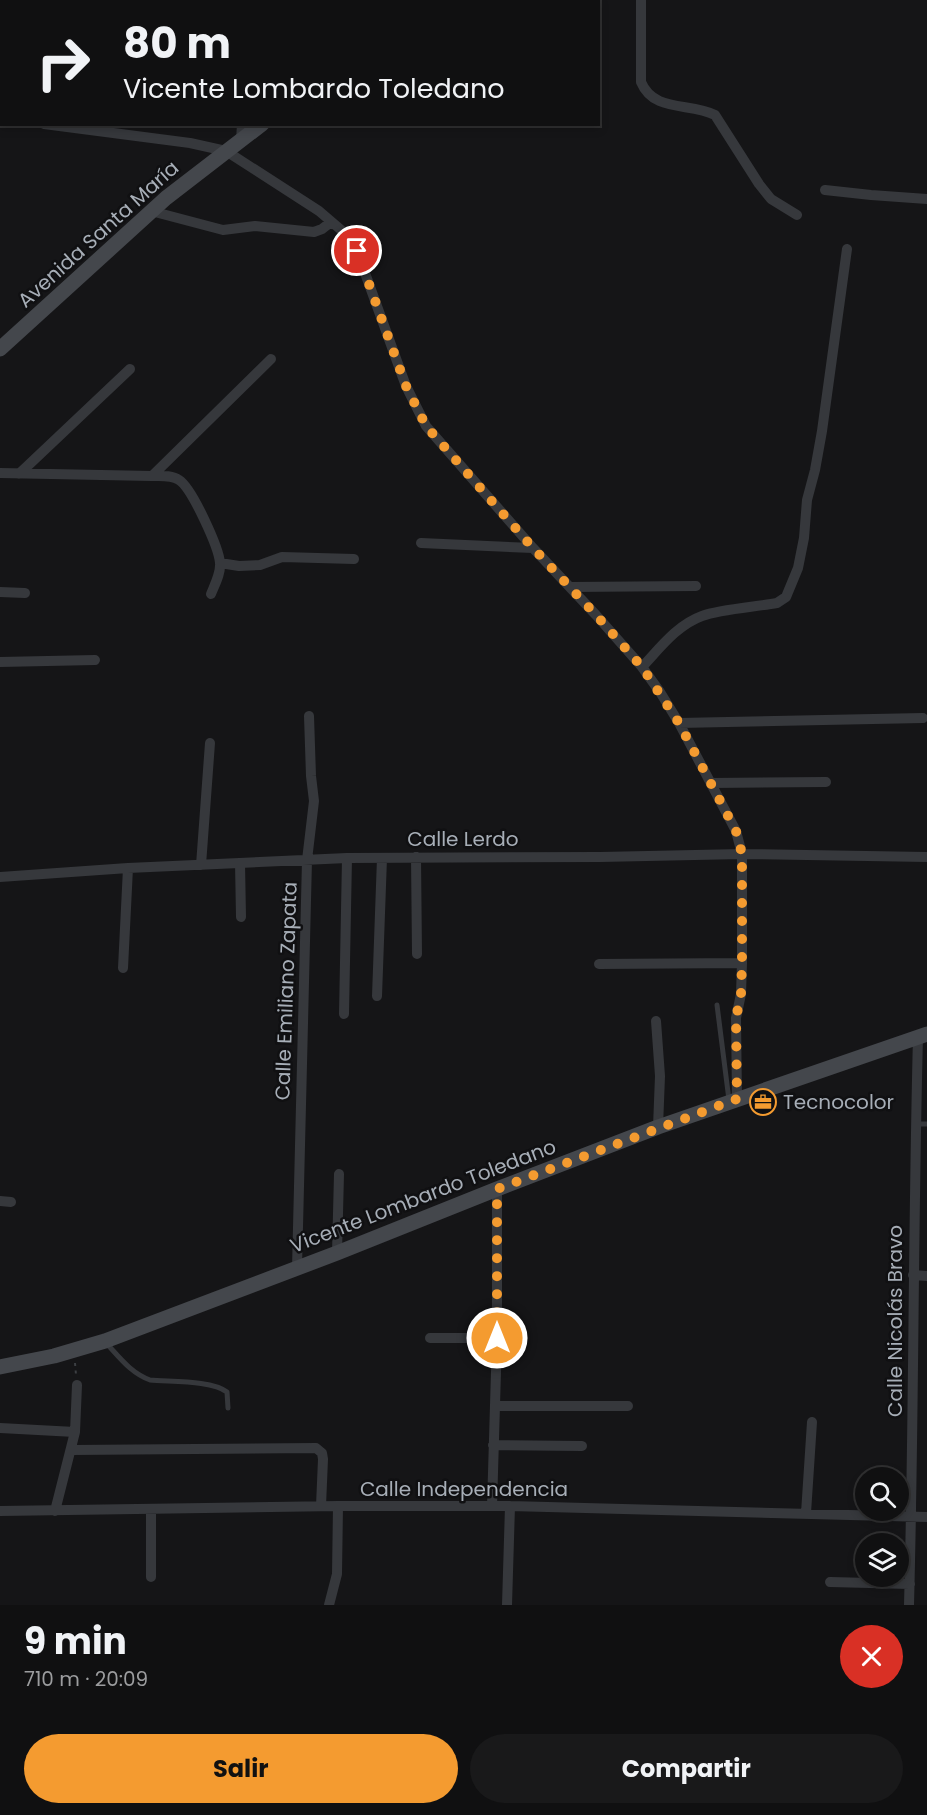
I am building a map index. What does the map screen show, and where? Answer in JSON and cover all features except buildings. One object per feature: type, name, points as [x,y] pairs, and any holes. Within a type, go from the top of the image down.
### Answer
[{"type":"main road","name":"Avenida Santa María","points":[[0,350],[152,211],[226,151],[242,132],[257,126]]},
{"type":"main road","name":"Vicente Lombardo Toledano","points":[[0,1367],[74,1351],[105,1341],[338,1253],[658,1127],[923,1035]]},
{"type":"street","points":[[641,0],[641,82],[645,91],[662,103],[706,111],[715,115],[759,184],[771,198],[796,215]]},
{"type":"street","points":[[60,126],[190,142],[226,151],[319,211],[347,236],[357,251],[406,386],[426,426],[642,667],[679,723],[736,831],[742,854],[742,963],[741,994],[736,1018],[733,1100]]},
{"type":"street","points":[[825,189],[927,199]]},
{"type":"street","points":[[152,211],[224,230],[255,226],[314,232],[322,230],[331,222]]},
{"type":"street","points":[[642,667],[670,636],[684,625],[703,615],[777,603],[786,597],[793,586],[798,568],[807,500],[822,431],[847,249]]},
{"type":"street","points":[[152,476],[271,359]]},
{"type":"street","points":[[19,474],[130,369]]},
{"type":"street","points":[[0,473],[175,478],[186,487],[198,505],[220,563],[218,577],[211,594]]},
{"type":"street","points":[[421,543],[533,548]]},
{"type":"street","points":[[220,563],[239,566],[260,565],[282,557],[354,559]]},
{"type":"street","points":[[570,587],[696,586]]},
{"type":"street","points":[[0,592],[25,593]]},
{"type":"street","points":[[0,662],[94,660]]},
{"type":"street","name":"Calle Emiliano Zapata","points":[[297,1268],[308,860],[314,801],[309,716]]},
{"type":"street","points":[[679,723],[922,718]]},
{"type":"street","points":[[201,866],[210,743]]},
{"type":"street","points":[[711,783],[826,783]]},
{"type":"street","name":"Calle Lerdo","points":[[0,877],[128,868],[347,858],[742,854],[927,856]]},
{"type":"street","points":[[416,857],[417,954]]},
{"type":"street","points":[[344,1014],[347,858]]},
{"type":"street","points":[[377,996],[382,858]]},
{"type":"street","points":[[240,862],[240,917]]},
{"type":"street","points":[[123,968],[128,868]]},
{"type":"street","points":[[598,964],[742,963]]},
{"type":"street","points":[[656,1021],[660,1076],[658,1127]]},
{"type":"street","name":"Calle Nicolás Bravo","points":[[909,1605],[912,1517],[914,1188],[921,1124],[923,1035]]},
{"type":"street","points":[[338,1253],[339,1174]]},
{"type":"street","points":[[914,1188],[927,1189]]},
{"type":"street","points":[[492,1506],[497,1338],[497,1189]]},
{"type":"street","points":[[914,1231],[927,1231]]},
{"type":"street","points":[[913,1275],[927,1276]]},
{"type":"street","points":[[429,1338],[497,1338]]},
{"type":"street","points":[[55,1511],[75,1432],[76,1385]]},
{"type":"street","points":[[495,1406],[628,1406]]},
{"type":"street","points":[[806,1513],[812,1422]]},
{"type":"street","points":[[0,1428],[75,1432]]},
{"type":"street","points":[[493,1445],[582,1446]]},
{"type":"street","points":[[72,1450],[316,1448],[322,1453],[323,1459],[321,1506]]},
{"type":"street","name":"Calle Independencia","points":[[0,1511],[321,1506],[510,1506],[927,1517]]},
{"type":"street","points":[[329,1605],[337,1574],[338,1506]]},
{"type":"street","points":[[507,1605],[510,1506]]},
{"type":"street","points":[[151,1509],[151,1577]]},
{"type":"street","points":[[830,1582],[910,1584]]},
{"type":"lane","points":[[717,1005],[733,1100]]},
{"type":"lane","points":[[105,1341],[129,1368],[141,1377],[221,1388],[226,1392],[228,1408]]},
{"type":"path","points":[[74,1351],[76,1385]]},
{"type":"place","name":"Tecnocolor","points":[[763,1102]]},
{"type":"route","points":[[357,251],[406,386],[426,426],[642,667],[679,723],[736,831],[742,854],[741,994],[736,1018],[737,1099],[497,1189],[497,1338]]}]
